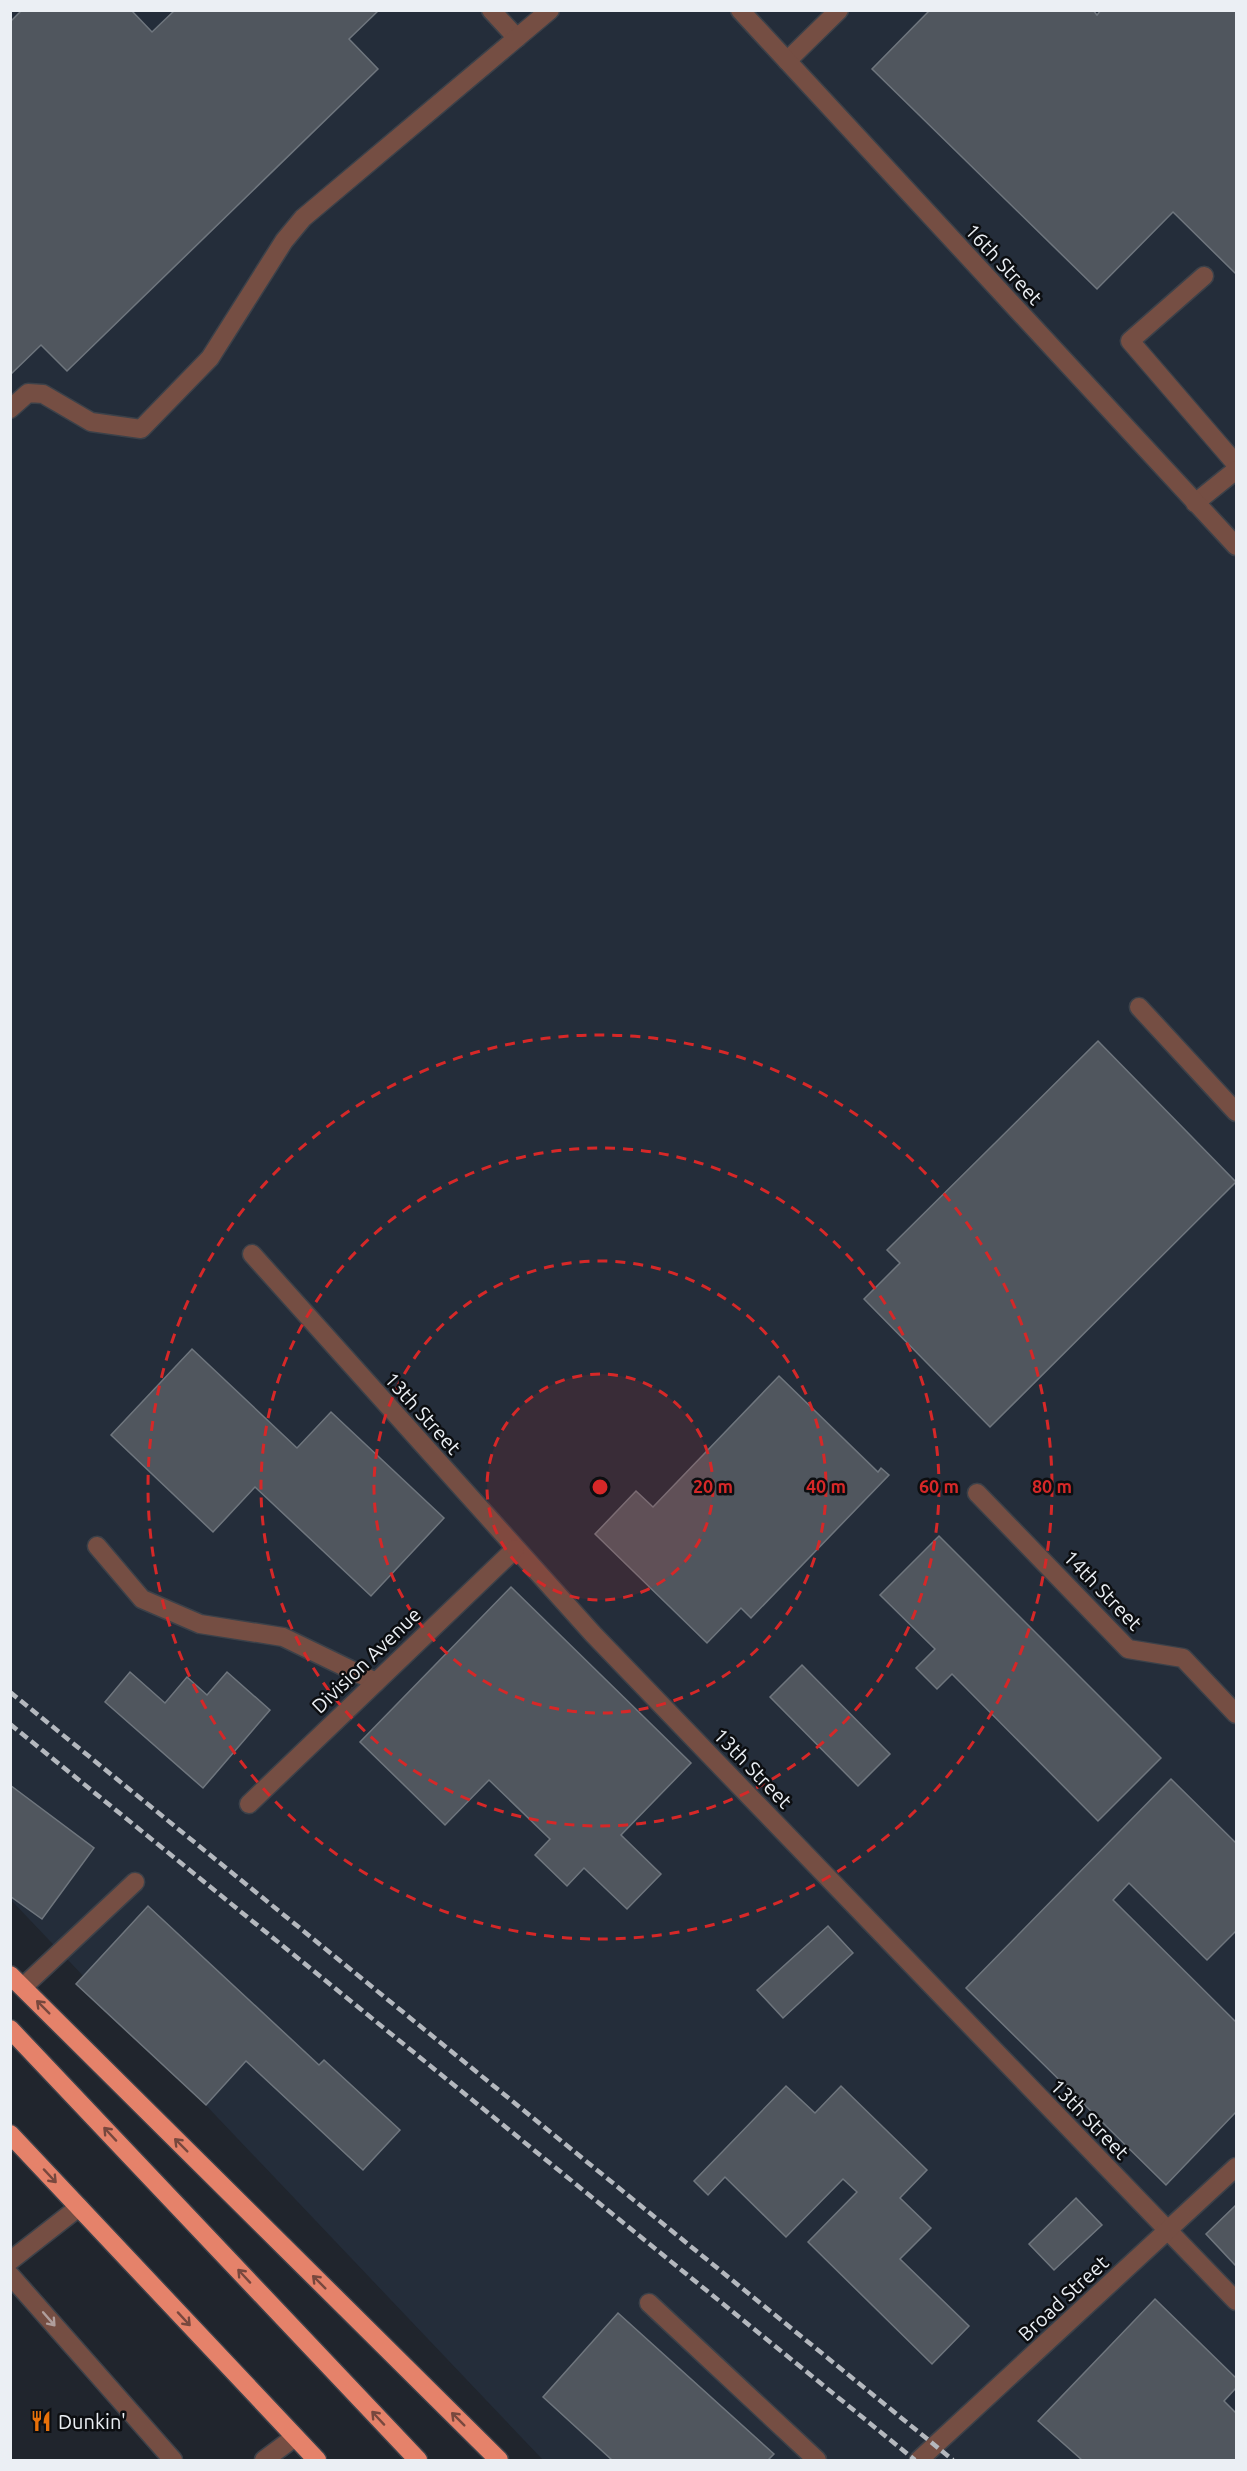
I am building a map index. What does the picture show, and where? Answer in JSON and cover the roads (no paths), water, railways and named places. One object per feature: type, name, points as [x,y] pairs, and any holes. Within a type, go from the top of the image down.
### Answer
[{"type":"highway","points":[[17,1981],[499,2460]]},
{"type":"highway","points":[[10,2029],[418,2460]]},
{"type":"highway","points":[[10,2134],[317,2460]]},
{"type":"street","points":[[491,10],[517,38]]},
{"type":"street","points":[[10,409],[28,393],[43,393],[91,422],[141,429],[210,358],[284,241],[303,218],[550,10]]},
{"type":"street","name":"16th Street","points":[[740,10],[1236,546]]},
{"type":"street","points":[[787,61],[838,10]]},
{"type":"street","points":[[1204,276],[1130,341],[1236,464]]},
{"type":"street","points":[[1195,503],[1236,470]]},
{"type":"street","points":[[1139,1006],[1236,1112]]},
{"type":"street","name":"13th Street","points":[[252,1254],[609,1651],[1236,2301]]},
{"type":"street","name":"14th Street","points":[[977,1493],[1128,1649],[1183,1658],[1236,1714]]},
{"type":"street","points":[[98,1546],[142,1599],[200,1624],[283,1637],[376,1682]]},
{"type":"street","name":"Division Avenue","points":[[249,1804],[515,1549]]},
{"type":"street","points":[[17,1981],[135,1882]]},
{"type":"street","name":"Broad Street","points":[[919,2460],[1236,2167]]},
{"type":"street","points":[[10,2261],[79,2206]]},
{"type":"street","points":[[10,2275],[173,2460]]},
{"type":"street","points":[[649,2303],[817,2460]]},
{"type":"street","points":[[264,2460],[295,2437]]},
{"type":"railway","points":[[10,1692],[953,2460]]},
{"type":"railway","points":[[10,1724],[915,2460]]},
{"type":"place","name":"Dunkin'","points":[[41,2421]]}]
